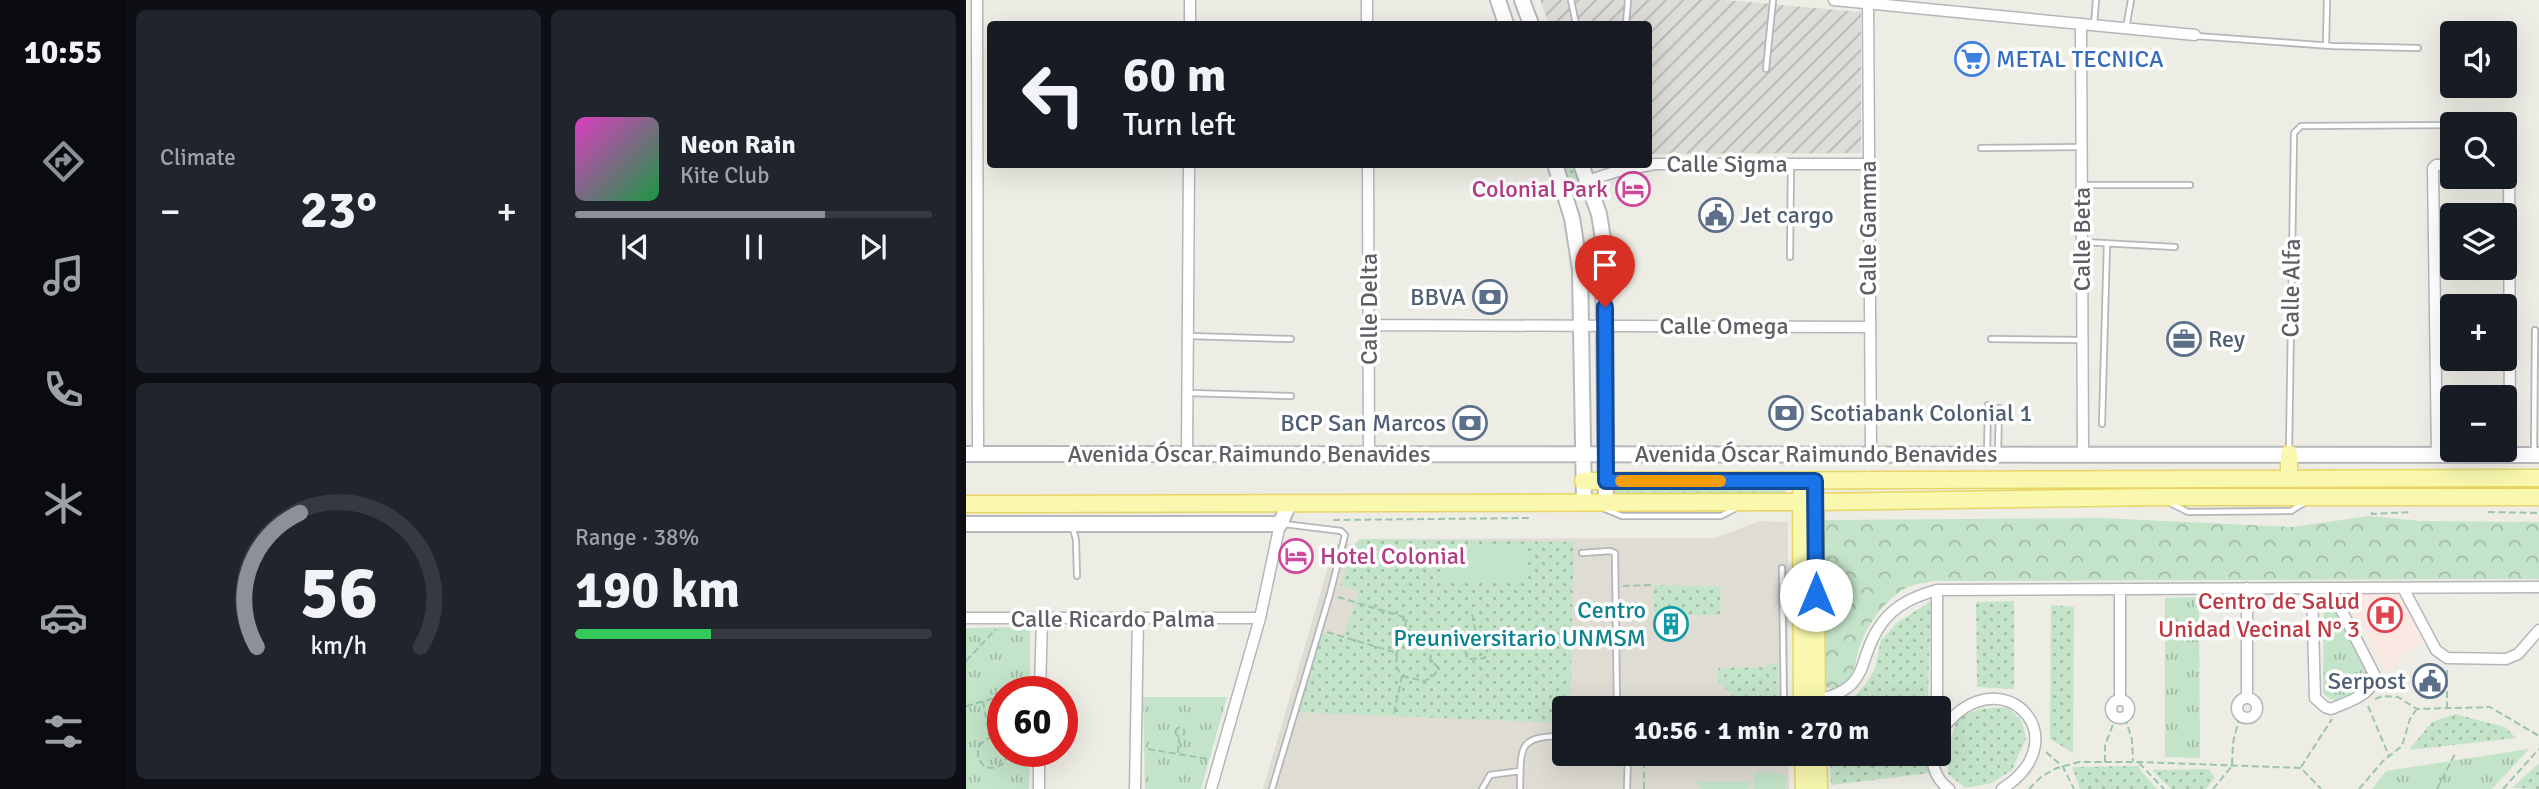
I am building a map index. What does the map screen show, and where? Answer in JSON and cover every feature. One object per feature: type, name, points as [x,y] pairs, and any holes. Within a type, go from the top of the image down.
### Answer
[{"type":"main road","points":[[1498,0],[1505,21]]},
{"type":"main road","points":[[1522,0],[1530,21]]},
{"type":"main road","points":[[1556,168],[1572,218],[1580,269],[1584,502]]},
{"type":"main road","points":[[1582,168],[1599,214],[1603,239],[1606,502]]},
{"type":"main road","name":"Avenida Óscar Raimundo Benavides","points":[[972,454],[2437,455]]},
{"type":"main road","points":[[2289,454],[2289,478]]},
{"type":"main road","name":"Avenida Óscar Raimundo Benavides","points":[[2517,455],[2537,455]]},
{"type":"main road","name":"Avenida Óscar Raimundo Benavides","points":[[1583,481],[2539,478]]},
{"type":"main road","points":[[1802,696],[1808,481]]},
{"type":"main road","name":"Avenida Óscar Raimundo Benavides","points":[[966,504],[2539,497]]},
{"type":"main road","points":[[1808,502],[1819,696]]},
{"type":"main road","name":"Avenida Óscar Raimundo Benavides","points":[[1280,524],[1289,504]]},
{"type":"main road","points":[[966,524],[1280,524]]},
{"type":"main road","points":[[1803,766],[1804,789]]},
{"type":"main road","points":[[1818,766],[1819,789]]},
{"type":"street","points":[[972,454],[977,0]]},
{"type":"street","points":[[1190,0],[1190,21]]},
{"type":"street","points":[[1367,0],[1367,21]]},
{"type":"street","points":[[1834,0],[1924,4],[2094,26],[2195,35]]},
{"type":"street","name":"Calle Gamma","points":[[1868,3],[1871,453]]},
{"type":"street","name":"Calle Beta","points":[[2081,24],[2083,454]]},
{"type":"street","name":"Calle Sigma","points":[[1652,165],[1868,164]]},
{"type":"street","points":[[2437,455],[2433,168],[2436,164],[2440,164]]},
{"type":"street","points":[[1187,454],[1189,168]]},
{"type":"street","name":"Calle Delta","points":[[1368,168],[1369,454]]},
{"type":"street","name":"Calle Sigma","points":[[1587,181],[1634,168]]},
{"type":"street","points":[[2507,189],[2507,294]]},
{"type":"street","points":[[2435,316],[2440,316]]},
{"type":"street","name":"Calle Omega","points":[[1369,325],[1869,327]]},
{"type":"street","points":[[1211,789],[1260,618],[1280,524]]},
{"type":"street","points":[[1835,696],[1853,684],[1864,667],[1871,643],[1881,624],[1894,609],[1917,595],[1937,590],[2539,587]]},
{"type":"street","points":[[2247,588],[2247,698]]},
{"type":"street","points":[[2312,588],[2315,698],[2331,709],[2369,690],[2374,674],[2330,588]]},
{"type":"street","points":[[2403,588],[2436,650],[2447,658],[2506,659],[2518,654],[2539,630]]},
{"type":"street","points":[[2120,589],[2120,699],[2111,707],[2111,713],[2120,717]]},
{"type":"street","points":[[1937,590],[1938,696]]},
{"type":"street","name":"Calle Ricardo Palma","points":[[966,618],[1260,618]]},
{"type":"street","points":[[1040,676],[1042,619]]},
{"type":"street","points":[[1135,789],[1138,619]]},
{"type":"street","points":[[2247,698],[2255,702],[2257,711],[2250,718],[2240,715],[2237,706],[2241,700],[2247,698]]},
{"type":"street","points":[[1951,717],[1980,700],[2014,702],[2024,709],[2036,734],[2035,747],[2020,775],[2003,789]]},
{"type":"street","points":[[1934,766],[1936,774],[1949,789]]},
{"type":"street","points":[[1039,767],[1039,789]]},
{"type":"lane","points":[[1571,0],[1575,21]]},
{"type":"lane","points":[[1626,21],[1628,0]]},
{"type":"lane","points":[[1766,69],[1773,0]]},
{"type":"lane","points":[[2094,26],[2096,0]]},
{"type":"lane","points":[[2126,29],[2131,0]]},
{"type":"lane","points":[[2326,45],[2327,0]]},
{"type":"lane","points":[[2195,35],[2326,45],[2418,48]]},
{"type":"lane","points":[[966,88],[978,88]]},
{"type":"lane","name":"Calle Alfa","points":[[2289,454],[2294,133],[2301,126],[2440,125]]},
{"type":"lane","points":[[1981,148],[2081,147]]},
{"type":"lane","points":[[1790,257],[1791,163]]},
{"type":"lane","points":[[2082,185],[2190,185]]},
{"type":"lane","points":[[2082,242],[2175,247]]},
{"type":"lane","points":[[2102,424],[2107,243]]},
{"type":"lane","points":[[2535,330],[2537,455]]},
{"type":"lane","points":[[1188,336],[1291,339]]},
{"type":"lane","points":[[1991,339],[2082,340]]},
{"type":"lane","points":[[1188,393],[1291,396]]},
{"type":"lane","points":[[1988,405],[1992,453]]},
{"type":"lane","points":[[1992,453],[1999,408]]},
{"type":"lane","points":[[1584,502],[1622,516],[1721,516],[1749,502]]},
{"type":"lane","points":[[1071,524],[1076,540],[1077,576]]},
{"type":"lane","points":[[1272,789],[1320,630],[1345,535],[1341,531],[1280,524]]},
{"type":"lane","points":[[1582,553],[1615,553],[1617,696]]},
{"type":"lane","points":[[1782,568],[1784,696]]},
{"type":"lane","points":[[1520,789],[1521,756],[1528,743],[1541,736],[1552,736]]},
{"type":"lane","points":[[1627,789],[1628,766]]},
{"type":"lane","points":[[1482,789],[1490,775],[1520,771]]},
{"type":"path","points":[[2372,512],[2412,511]]},
{"type":"path","points":[[1334,520],[1530,518]]},
{"type":"path","points":[[1330,594],[1407,618],[1397,653],[1396,666],[1402,676],[1394,713]]},
{"type":"path","points":[[1462,643],[1468,659],[1485,658],[1489,643],[1476,634],[1472,614]]},
{"type":"path","points":[[966,661],[1005,620]]},
{"type":"path","points":[[1404,629],[1462,643],[1476,634]]},
{"type":"path","points":[[1320,630],[1397,653]]},
{"type":"path","points":[[1402,676],[1425,681],[1435,674],[1438,667],[1430,659],[1436,637]]},
{"type":"path","points":[[2447,658],[2447,708]]},
{"type":"path","points":[[2389,757],[2375,728],[2367,702],[2383,696],[2398,697],[2417,709],[2490,707],[2539,736]]},
{"type":"path","points":[[966,706],[987,700]]},
{"type":"path","points":[[983,701],[987,725]]},
{"type":"path","points":[[2359,789],[2402,746],[2410,719],[2417,709]]},
{"type":"path","points":[[2213,789],[2232,766],[2232,743],[2240,715]]},
{"type":"path","points":[[2105,762],[2105,745],[2120,717]]},
{"type":"path","points":[[2120,717],[2133,740],[2133,762]]},
{"type":"path","points":[[2301,768],[2334,717]]},
{"type":"path","points":[[1178,754],[1180,737]]},
{"type":"path","points":[[987,738],[977,749],[981,764],[987,767]]},
{"type":"path","points":[[1135,746],[1219,761]]},
{"type":"path","points":[[2035,747],[2046,752],[2063,767],[2074,789]]},
{"type":"path","points":[[2502,789],[2539,749]]},
{"type":"path","points":[[2437,789],[2456,752]]},
{"type":"path","points":[[2029,789],[2042,776],[2057,768],[2079,762],[2139,762],[2301,768],[2321,789]]},
{"type":"path","points":[[2139,762],[2164,789]]},
{"type":"path","points":[[1644,766],[1644,789]]},
{"type":"shaded area","points":[[1540,0],[1725,0],[1861,12],[1861,153],[1652,154],[1652,21],[1548,21]]},
{"type":"shaded area","points":[[1760,521],[1788,522],[1788,696],[1552,696],[1552,766],[1788,766],[1789,789],[1263,789],[1326,574],[1335,546],[1340,542],[1354,545],[1360,539],[1715,538]]},
{"type":"shaded area","name":"Centro de Salud Unidad Vecinal N° 3","points":[[2401,591],[2427,639],[2408,651],[2387,673],[2343,592]]},
{"type":"green space","points":[[1561,168],[1574,168],[1581,189],[1580,194],[1570,193]]},
{"type":"green space","points":[[1785,485],[1786,494],[1615,495],[1614,486]]},
{"type":"green space","points":[[2369,516],[2421,521],[2539,522],[2539,579],[1933,581],[1906,588],[1886,604],[1864,634],[1850,676],[1832,690],[1825,686],[1821,520],[2100,518],[2293,527]]},
{"type":"green space","points":[[1360,539],[1574,542],[1570,696],[1552,696],[1552,723],[1295,712],[1323,633],[1343,638],[1359,592],[1341,585],[1354,545]]},
{"type":"green space","points":[[1447,547],[1527,547],[1523,583],[1443,581]]},
{"type":"green space","points":[[1654,585],[1721,587],[1720,615],[1654,614]]},
{"type":"green space","points":[[2326,596],[2371,674],[2367,688],[2338,700],[2327,697],[2323,692]]},
{"type":"green space","points":[[2199,597],[2200,758],[2165,757],[2165,598]]},
{"type":"green space","points":[[1931,601],[1928,696],[1855,696],[1875,668],[1881,640],[1897,623]]},
{"type":"green space","points":[[2014,601],[2014,689],[1977,687],[1976,602]]},
{"type":"green space","points":[[2051,605],[2074,607],[2073,753],[2050,739]]},
{"type":"green space","points":[[1030,627],[1030,676],[987,676],[987,767],[1030,767],[1029,789],[966,789],[966,628]]},
{"type":"green space","points":[[1767,664],[1778,664],[1778,696],[1731,696],[1718,681],[1718,668],[1766,667]]},
{"type":"green space","points":[[1143,697],[1227,697],[1201,789],[1145,789]]},
{"type":"green space","points":[[2007,707],[2022,721],[2026,739],[2012,770],[1992,783],[1966,788],[1948,774],[1948,766],[1951,766],[1951,740],[1957,718],[1980,709]]},
{"type":"green space","points":[[2455,714],[2505,727],[2516,738],[2409,750],[2432,722]]},
{"type":"green space","points":[[2529,749],[2492,789],[2372,789],[2386,771]]},
{"type":"green space","points":[[2539,763],[2539,789],[2512,788]]},
{"type":"green space","points":[[1830,766],[1929,766],[1929,773],[1831,785]]},
{"type":"green space","points":[[2137,766],[2157,789],[2080,789],[2072,767]]},
{"type":"green space","points":[[2209,769],[2215,778],[2206,789],[2171,789],[2152,770]]},
{"type":"green space","points":[[1755,772],[1786,774],[1785,789],[1754,789]]},
{"type":"green space","points":[[1698,782],[1750,782],[1748,789],[1700,789]]},
{"type":"slow traffic","points":[[1621,481],[1720,481]]},
{"type":"place","name":"METAL TECNICA","points":[[1972,59]]},
{"type":"place","name":"Colonial Park","points":[[1633,189]]},
{"type":"place","name":"Jet cargo","points":[[1716,215]]},
{"type":"place","name":"BBVA","points":[[1490,297]]},
{"type":"place","name":"Rey","points":[[2184,339]]},
{"type":"place","name":"Scotiabank Colonial 1","points":[[1786,413]]},
{"type":"place","name":"BCP San Marcos","points":[[1470,423]]},
{"type":"place","name":"Hotel Colonial","points":[[1296,556]]},
{"type":"place","name":"Centro de Salud Unidad Vecinal N° 3","points":[[2385,615]]},
{"type":"place","name":"Centro Preuniversitario UNMSM","points":[[1671,624]]},
{"type":"place","name":"Serpost","points":[[2430,681]]},
{"type":"route","points":[[1605,307],[1606,481],[1815,481],[1816,595]]}]
